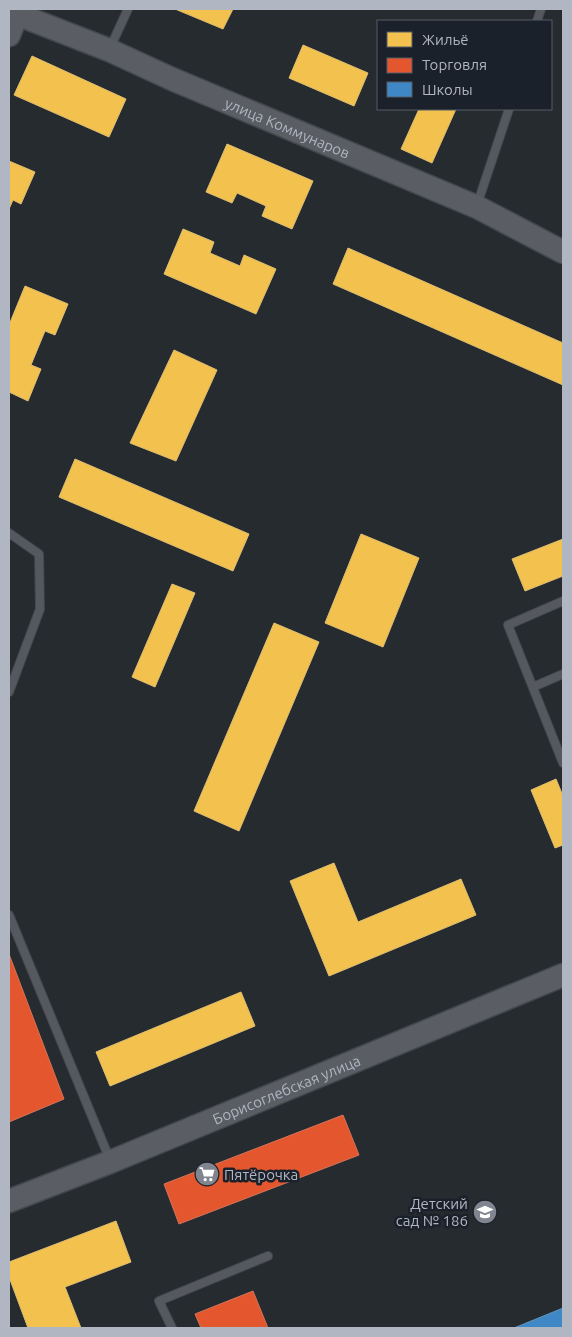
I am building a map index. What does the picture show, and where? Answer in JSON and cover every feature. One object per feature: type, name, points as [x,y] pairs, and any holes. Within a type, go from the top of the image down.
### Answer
[{"type":"street","name":"улица Коммунаров","points":[[15,11],[476,207],[563,252]]},
{"type":"street","points":[[9,35],[15,11]]},
{"type":"street","name":"Борисоглебская улица","points":[[9,1201],[110,1162],[563,975]]},
{"type":"lane","points":[[109,50],[128,9]]},
{"type":"lane","points":[[476,207],[509,110]]},
{"type":"lane","points":[[9,533],[39,554],[40,609],[9,692]]},
{"type":"lane","points":[[563,601],[508,625],[563,763]]},
{"type":"lane","points":[[533,687],[563,674]]},
{"type":"lane","points":[[9,915],[110,1162]]},
{"type":"lane","points":[[172,1328],[159,1301],[268,1256]]},
{"type":"building: Жильё","points":[[175,9],[233,9],[223,29]]},
{"type":"building: Жильё","points":[[303,45],[368,73],[354,106],[289,78]]},
{"type":"building: Жильё","points":[[32,56],[126,99],[109,137],[14,95]]},
{"type":"building: Жильё","points":[[419,110],[456,110],[432,163],[401,149]]},
{"type":"building: Жильё","points":[[227,144],[313,181],[292,229],[262,216],[266,206],[237,193],[232,203],[206,192]]},
{"type":"building: Жильё","points":[[9,161],[35,172],[21,204],[13,200],[9,209]]},
{"type":"building: Жильё","points":[[183,229],[214,242],[210,253],[240,266],[244,255],[276,269],[256,314],[164,274]]},
{"type":"building: Жильё","points":[[348,248],[563,343],[563,385],[333,284]]},
{"type":"building: Жильё","points":[[25,286],[68,304],[55,335],[45,331],[31,365],[41,369],[28,401],[9,392],[9,325]]},
{"type":"building: Жильё","points":[[174,350],[217,370],[176,461],[130,443]]},
{"type":"building: Жильё","points":[[75,459],[249,534],[233,571],[59,497]]},
{"type":"building: Жильё","points":[[361,534],[419,558],[383,647],[325,623]]},
{"type":"building: Жильё","points":[[563,539],[563,576],[525,591],[512,559]]},
{"type":"building: Жильё","points":[[172,584],[195,593],[155,687],[132,677]]},
{"type":"building: Жильё","points":[[274,623],[319,642],[239,831],[194,811]]},
{"type":"building: Жильё","points":[[556,779],[563,796],[563,845],[555,848],[531,790]]},
{"type":"building: Жильё","points":[[334,863],[358,922],[461,879],[476,915],[329,976],[290,881]]},
{"type":"building: Жильё","points":[[241,992],[255,1026],[110,1086],[96,1052]]},
{"type":"building: Жильё","points":[[116,1221],[131,1262],[65,1287],[81,1328],[28,1328],[9,1277],[9,1262]]},
{"type":"building: Торговля","points":[[9,954],[64,1099],[9,1122]]},
{"type":"building: Торговля","points":[[343,1115],[359,1155],[179,1224],[164,1184]]},
{"type":"building: Торговля","points":[[253,1291],[268,1328],[201,1328],[195,1314]]},
{"type":"building: Школы","points":[[563,1308],[563,1328],[514,1328]]},
{"type":"place","name":"Пятёрочка","points":[[207,1174]]},
{"type":"place","name":"Детский сад № 186","points":[[485,1212]]}]
